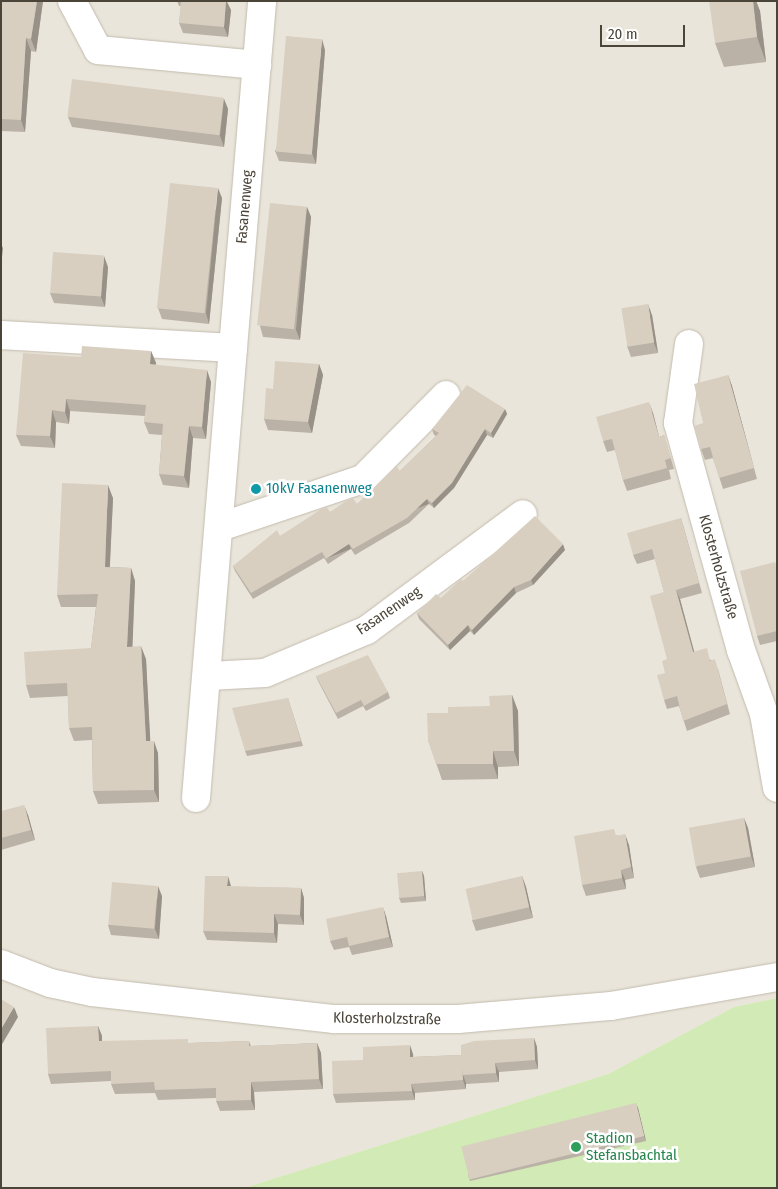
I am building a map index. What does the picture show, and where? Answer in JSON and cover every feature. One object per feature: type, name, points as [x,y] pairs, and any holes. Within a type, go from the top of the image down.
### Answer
[{"type":"street","points":[[72,1],[98,50],[257,65]]},
{"type":"street","name":"Fasanenweg","points":[[196,798],[209,676],[233,348],[262,1]]},
{"type":"street","points":[[1,335],[233,348]]},
{"type":"street","name":"Klosterholzstraße","points":[[689,344],[678,423],[741,650],[764,714],[777,788]]},
{"type":"street","points":[[220,527],[363,479],[446,395]]},
{"type":"street","name":"Fasanenweg","points":[[209,676],[265,673],[367,630],[522,514]]},
{"type":"street","name":"Klosterholzstraße","points":[[1,964],[50,983],[92,992],[334,1019],[458,1020],[611,1006],[777,977]]},
{"type":"shaded area","points":[[1,1],[777,1],[777,998],[734,1007],[608,1074],[244,1188],[1,1188]]},
{"type":"green space","name":"Stadion Stefansbachtal","points":[[777,998],[777,1188],[244,1188],[608,1074],[734,1007]]},
{"type":"building","points":[[1,1],[37,1],[31,39],[26,38],[21,120],[1,119]]},
{"type":"building","points":[[181,1],[226,1],[224,27],[179,23]]},
{"type":"building","points":[[709,1],[753,1],[757,37],[715,43]]},
{"type":"building","points":[[286,36],[322,39],[312,155],[276,152]]},
{"type":"building","points":[[72,79],[224,98],[219,135],[67,117]]},
{"type":"building","points":[[170,183],[218,188],[205,313],[157,308]]},
{"type":"building","points":[[270,203],[307,207],[294,329],[257,325]]},
{"type":"building","points":[[53,252],[104,256],[101,296],[50,293]]},
{"type":"building","points":[[648,304],[654,343],[627,347],[621,308]]},
{"type":"building","points":[[82,346],[151,351],[150,364],[207,370],[202,427],[189,426],[184,476],[159,474],[163,424],[144,422],[146,405],[66,399],[65,412],[52,410],[50,436],[16,435],[23,353],[81,357]]},
{"type":"building","points":[[275,361],[319,364],[308,422],[264,419],[266,388],[273,389]]},
{"type":"building","points":[[728,375],[754,468],[719,478],[710,447],[701,449],[694,426],[703,423],[694,384]]},
{"type":"building","points":[[467,385],[505,409],[491,433],[485,429],[452,483],[432,503],[427,499],[407,518],[353,549],[349,544],[326,559],[322,552],[251,593],[233,566],[277,530],[280,536],[326,506],[330,512],[352,497],[357,504],[396,466],[400,471],[439,433],[432,429]]},
{"type":"building","points":[[649,402],[659,437],[664,435],[671,458],[665,460],[667,468],[623,480],[612,439],[603,441],[596,417]]},
{"type":"building","points":[[62,483],[108,485],[105,567],[131,568],[127,647],[141,646],[146,741],[154,741],[154,790],[93,791],[92,727],[69,728],[67,683],[26,685],[24,652],[91,648],[98,594],[57,595]]},
{"type":"building","points":[[535,516],[563,544],[531,580],[514,587],[472,630],[468,625],[448,645],[417,613],[436,594],[441,598],[461,579],[463,581]]},
{"type":"building","points":[[681,518],[699,583],[676,590],[693,652],[707,648],[710,661],[715,659],[727,704],[683,721],[677,696],[664,700],[657,675],[665,673],[662,661],[667,659],[650,596],[664,592],[652,549],[633,555],[627,533]]},
{"type":"building","points":[[775,562],[777,568],[777,631],[757,636],[740,571]]},
{"type":"building","points":[[368,655],[388,692],[364,706],[361,700],[336,713],[316,676]]},
{"type":"building","points":[[512,695],[514,751],[493,751],[493,764],[436,764],[428,740],[427,713],[448,713],[448,707],[490,706],[489,696]]},
{"type":"building","points":[[288,698],[301,741],[245,751],[232,708]]},
{"type":"building","points":[[24,805],[31,830],[1,838],[1,811]]},
{"type":"building","points":[[744,818],[751,856],[696,866],[689,828]]},
{"type":"building","points":[[614,829],[616,836],[625,834],[631,867],[621,870],[622,878],[582,885],[574,836]]},
{"type":"building","points":[[422,871],[424,896],[399,898],[397,873]]},
{"type":"building","points":[[205,876],[228,876],[227,886],[301,888],[300,915],[274,914],[274,933],[203,931]]},
{"type":"building","points":[[522,876],[529,907],[473,920],[465,889]]},
{"type":"building","points":[[112,882],[158,886],[154,929],[108,925]]},
{"type":"building","points":[[383,907],[389,937],[349,946],[347,937],[330,941],[326,919]]},
{"type":"building","points":[[1,999],[14,1007],[1,1029]]},
{"type":"building","points":[[98,1026],[99,1041],[188,1039],[188,1043],[249,1041],[249,1046],[317,1043],[319,1079],[251,1082],[251,1100],[216,1101],[216,1088],[155,1090],[154,1082],[111,1084],[111,1071],[48,1074],[46,1028]]},
{"type":"building","points":[[534,1038],[535,1060],[495,1063],[496,1073],[463,1075],[462,1069],[463,1080],[411,1084],[412,1091],[333,1094],[332,1061],[363,1060],[363,1047],[410,1045],[410,1057],[461,1055],[461,1045],[474,1041]]},
{"type":"building","points":[[636,1103],[644,1136],[470,1180],[461,1147]]},
{"type":"place","name":"10kV Fasanenweg","points":[[256,489]]},
{"type":"place","name":"Stadion Stefansbachtal","points":[[576,1147]]}]
